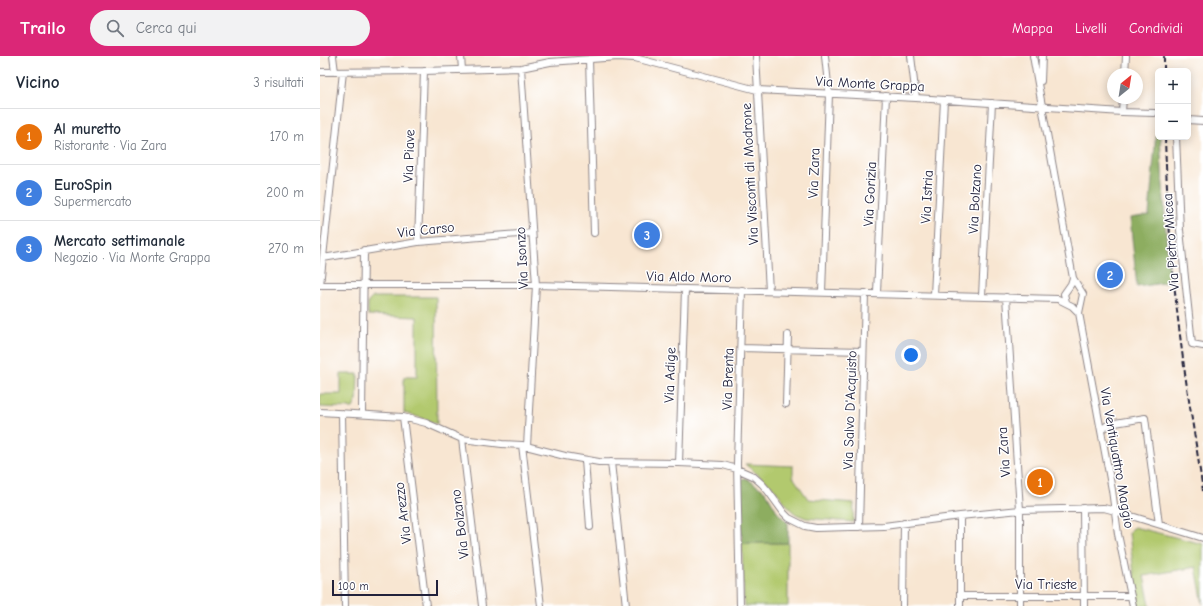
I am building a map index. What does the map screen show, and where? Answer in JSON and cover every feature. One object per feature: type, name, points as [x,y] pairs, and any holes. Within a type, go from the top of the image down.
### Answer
[{"type":"street","points":[[333,56],[335,72]]},
{"type":"street","points":[[461,56],[462,70]]},
{"type":"street","name":"Via Visconti di Modrone","points":[[756,56],[769,291]]},
{"type":"street","name":"Via Zara","points":[[822,292],[829,94],[825,56]]},
{"type":"street","points":[[911,56],[916,98]]},
{"type":"street","points":[[1033,56],[1073,278],[1081,289]]},
{"type":"street","points":[[1042,56],[1040,78],[1044,102],[1043,106]]},
{"type":"street","points":[[1125,68],[1126,56]]},
{"type":"street","name":"Via Monte Grappa","points":[[320,72],[521,68],[549,59],[618,57],[635,58],[757,90],[886,96],[1154,113]]},
{"type":"street","points":[[589,59],[594,233]]},
{"type":"street","name":"Via Isonzo","points":[[521,68],[536,285],[524,446],[541,606]]},
{"type":"street","name":"Via Piave","points":[[418,242],[424,71]]},
{"type":"street","points":[[320,285],[343,72]]},
{"type":"street","name":"Via Gorizia","points":[[877,293],[886,96]]},
{"type":"street","name":"Via Istria","points":[[934,295],[944,100]]},
{"type":"street","name":"Via Bolzano","points":[[982,296],[992,103]]},
{"type":"street","points":[[1122,112],[1123,104]]},
{"type":"street","points":[[1191,120],[1203,121]]},
{"type":"street","name":"Via Pietro Micca","points":[[1176,140],[1180,230],[1192,344],[1203,346]]},
{"type":"street","name":"Via Carso","points":[[323,261],[364,250],[418,242],[532,234]]},
{"type":"street","points":[[362,414],[364,250]]},
{"type":"street","points":[[1058,298],[1064,294],[1073,278]]},
{"type":"street","name":"Via Aldo Moro","points":[[320,285],[536,285],[1058,298],[1066,302]]},
{"type":"street","points":[[1068,288],[1074,286],[1081,289]]},
{"type":"street","name":"Via Adige","points":[[679,463],[685,289]]},
{"type":"street","name":"Via Ventiquattro Maggio","points":[[1081,289],[1084,297],[1079,313],[1101,430],[1118,534],[1133,606]]},
{"type":"street","name":"Via Brenta","points":[[740,606],[737,469],[742,290]]},
{"type":"street","name":"Via Salvo D'Acquisto","points":[[859,527],[865,294]]},
{"type":"street","points":[[1064,294],[1066,302],[1079,313]]},
{"type":"street","name":"Via Zara","points":[[1006,297],[1020,510],[1020,606]]},
{"type":"street","points":[[1072,306],[1078,305],[1082,302]]},
{"type":"street","points":[[786,404],[788,334]]},
{"type":"street","points":[[741,348],[863,351]]},
{"type":"street","points":[[320,412],[403,416],[426,422],[462,439],[524,446],[599,462],[713,464],[737,469],[753,476],[762,484],[789,518],[805,526],[816,528],[859,527],[1020,510],[1104,508],[1203,538]]},
{"type":"street","points":[[342,413],[345,606]]},
{"type":"street","name":"Via Arezzo","points":[[403,416],[426,606]]},
{"type":"street","points":[[1099,422],[1109,424],[1145,418],[1158,524]]},
{"type":"street","points":[[1101,430],[1109,424]]},
{"type":"street","name":"Via Bolzano","points":[[462,439],[482,606]]},
{"type":"street","points":[[585,460],[590,527]]},
{"type":"street","points":[[612,462],[626,606]]},
{"type":"street","points":[[1083,508],[1084,606]]},
{"type":"street","points":[[960,516],[960,606]]},
{"type":"street","points":[[904,523],[904,606]]},
{"type":"street","name":"Via Trieste","points":[[960,596],[1132,596]]},
{"type":"green space","points":[[1155,140],[1160,140],[1169,282],[1137,287],[1130,218],[1149,215]]},
{"type":"green space","points":[[373,297],[436,297],[437,424],[404,413],[404,377],[417,377],[417,317],[368,315],[368,302]]},
{"type":"green space","points":[[341,374],[358,374],[357,400],[353,408],[320,407],[320,394],[341,394]]},
{"type":"green space","points":[[745,464],[793,466],[793,477],[808,499],[854,503],[853,522],[806,518],[796,514],[791,510],[773,487]]},
{"type":"green space","points":[[746,478],[766,492],[778,513],[788,523],[788,543],[742,543],[740,483],[742,479]]},
{"type":"green space","points":[[1134,527],[1203,544],[1203,604],[1196,567],[1144,576],[1150,606],[1138,606],[1129,533]]},
{"type":"green space","points":[[742,543],[788,543],[788,606],[744,606]]},
{"type":"railway","points":[[1164,56],[1164,68]]},
{"type":"railway","points":[[1165,140],[1167,189],[1175,292],[1186,380],[1203,491]]},
{"type":"place","name":"Mercato settimanale","points":[[647,235]]},
{"type":"place","name":"EuroSpin","points":[[1110,275]]},
{"type":"place","name":"Al muretto","points":[[1040,482]]}]
